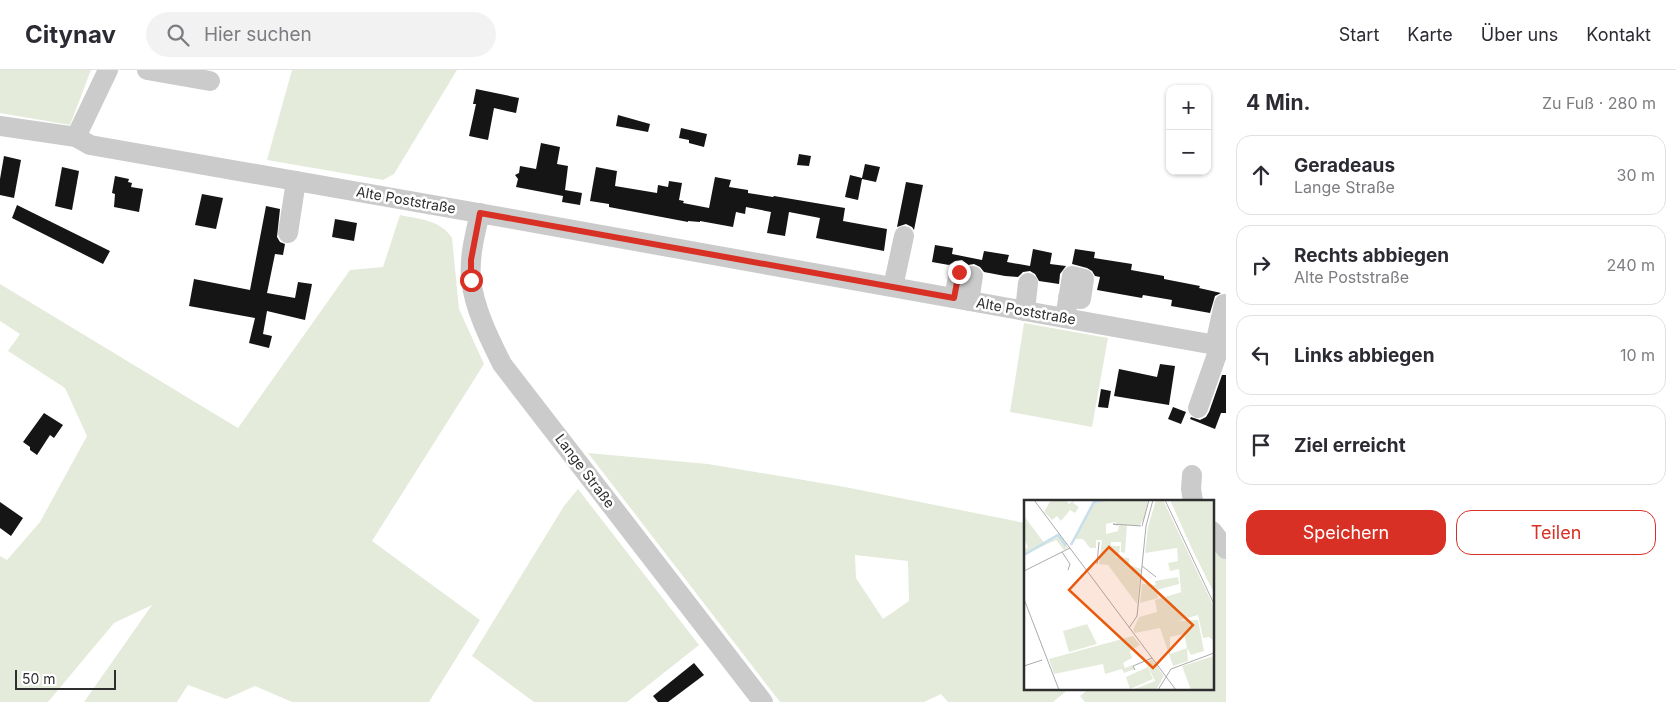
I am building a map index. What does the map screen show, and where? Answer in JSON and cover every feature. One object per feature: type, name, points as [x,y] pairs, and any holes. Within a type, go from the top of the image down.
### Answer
[{"type":"street","points":[[76,137],[108,70]]},
{"type":"street","points":[[147,70],[210,81]]},
{"type":"street","name":"Alte Poststraße","points":[[0,126],[76,137],[90,146],[480,213],[1220,346]]},
{"type":"street","points":[[288,233],[296,182]]},
{"type":"street","name":"Lange Straße","points":[[480,213],[471,260],[471,280],[484,329],[502,364],[763,702]]},
{"type":"street","points":[[893,287],[904,236]]},
{"type":"street","points":[[962,299],[966,274]]},
{"type":"street","points":[[1025,311],[1028,284]]},
{"type":"street","points":[[1065,318],[1068,297]]},
{"type":"street","points":[[1198,408],[1220,346],[1224,304]]},
{"type":"street","points":[[1192,475],[1192,500]]},
{"type":"street","points":[[1214,534],[1226,549]]},
{"type":"green space","points":[[0,70],[91,70],[70,125],[0,113]]},
{"type":"green space","points":[[292,70],[457,70],[394,174],[383,180],[267,160]]},
{"type":"green space","points":[[400,215],[436,224],[442,227],[452,238],[459,309],[484,364],[372,541],[480,620],[429,702],[292,702],[255,686],[226,699],[188,685],[177,702],[84,702],[152,605],[114,623],[48,702],[0,702],[0,556],[7,560],[40,522],[87,436],[65,388],[8,351],[20,334],[0,321],[0,284],[238,428],[350,270],[383,267]]},
{"type":"green space","points":[[1024,323],[1108,338],[1092,427],[1010,412]]},
{"type":"green space","points":[[588,453],[708,464],[845,487],[1024,523],[1024,690],[1068,690],[1053,702],[948,702],[941,694],[924,702],[780,702]],"holes":[[[855,555],[908,561],[909,601],[883,619],[856,578]]]},
{"type":"green space","points":[[578,489],[699,645],[627,702],[534,702],[472,656],[564,506]]},
{"type":"green space","points":[[1214,543],[1226,559],[1226,702],[1085,702],[1080,696],[1088,690],[1214,690]]},
{"type":"building","points":[[476,89],[519,98],[516,113],[494,108],[488,140],[469,136],[476,104],[473,104]]},
{"type":"building","points":[[618,115],[650,124],[648,132],[616,126]]},
{"type":"building","points":[[681,128],[707,134],[704,147],[689,143],[689,140],[679,138]]},
{"type":"building","points":[[541,143],[560,147],[557,164],[568,166],[565,190],[582,193],[580,205],[562,202],[563,196],[516,187],[518,179],[515,175],[519,173],[520,166],[536,169]]},
{"type":"building","points":[[799,154],[811,156],[809,166],[797,165]]},
{"type":"building","points":[[4,156],[21,160],[14,198],[0,195],[0,179]]},
{"type":"building","points":[[865,164],[880,167],[876,182],[862,179],[858,200],[845,197],[850,175],[862,178]]},
{"type":"building","points":[[62,167],[79,171],[72,210],[55,206]]},
{"type":"building","points":[[596,167],[617,171],[615,186],[657,193],[658,185],[668,187],[669,181],[682,183],[679,200],[684,201],[683,203],[709,208],[715,177],[731,180],[729,187],[748,190],[748,193],[845,208],[843,221],[887,229],[884,251],[816,238],[820,218],[789,212],[785,236],[767,233],[771,212],[746,207],[745,214],[736,212],[733,227],[700,221],[688,222],[609,207],[609,204],[590,201]]},
{"type":"building","points":[[115,176],[129,179],[128,182],[132,183],[131,187],[143,189],[139,212],[114,207],[115,194],[112,193]]},
{"type":"building","points":[[906,182],[923,185],[914,230],[906,224],[897,227]]},
{"type":"building","points":[[202,194],[223,198],[216,229],[195,225]]},
{"type":"building","points":[[17,205],[110,251],[103,264],[12,218]]},
{"type":"building","points":[[266,206],[280,209],[277,237],[280,242],[285,244],[283,255],[275,254],[267,293],[295,298],[298,282],[312,284],[305,320],[267,311],[263,334],[272,336],[269,348],[249,343],[255,318],[189,306],[194,279],[250,290]]},
{"type":"building","points":[[335,219],[357,223],[354,241],[332,237]]},
{"type":"building","points":[[935,245],[953,248],[952,254],[982,260],[984,251],[1009,255],[1007,262],[1030,266],[1033,249],[1052,253],[1050,264],[1066,266],[1060,274],[1059,284],[1039,281],[1035,274],[1030,271],[1023,272],[1018,277],[1005,276],[984,272],[980,267],[974,264],[968,265],[962,260],[955,261],[949,265],[932,262]]},
{"type":"building","points":[[1075,249],[1095,252],[1094,258],[1132,264],[1131,270],[1164,276],[1164,279],[1200,286],[1199,288],[1221,293],[1215,296],[1210,313],[1171,306],[1172,300],[1143,295],[1142,298],[1097,290],[1100,277],[1095,276],[1087,268],[1072,264]]},
{"type":"building","points":[[1160,364],[1175,366],[1169,405],[1114,396],[1119,369],[1157,377]]},
{"type":"building","points":[[1222,375],[1226,375],[1226,413],[1221,413],[1215,429],[1190,419],[1191,417],[1200,420],[1206,417]]},
{"type":"building","points":[[1101,389],[1111,391],[1108,408],[1098,407]]},
{"type":"building","points":[[1173,407],[1186,412],[1181,424],[1168,419]]},
{"type":"building","points":[[44,413],[63,425],[54,438],[50,435],[37,455],[23,442]]},
{"type":"building","points":[[0,502],[23,518],[11,536],[0,528]]},
{"type":"building","points":[[694,663],[704,675],[668,702],[658,702],[653,696]]},
{"type":"route","points":[[471,280],[471,260],[480,213],[954,298],[959,272]]}]
